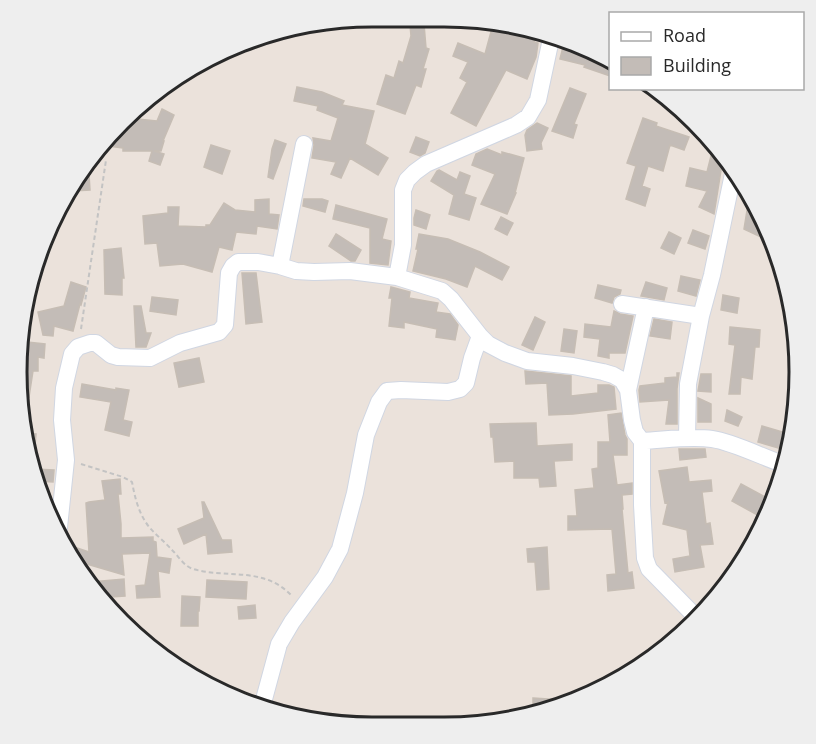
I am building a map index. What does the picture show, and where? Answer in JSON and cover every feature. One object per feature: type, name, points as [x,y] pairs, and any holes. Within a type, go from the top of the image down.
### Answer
[{"type":"street","points":[[398,277],[403,245],[403,190],[407,180],[426,164],[516,125],[528,117],[538,100],[550,44]]},
{"type":"street","points":[[280,266],[304,144]]},
{"type":"street","points":[[687,438],[688,384],[732,181]]},
{"type":"street","points":[[60,519],[66,460],[62,420],[64,388],[72,354],[78,347],[96,343],[111,355],[118,357],[150,358],[180,344],[219,332],[225,325],[229,273],[238,262],[258,262],[296,271],[350,271],[398,277],[442,291],[488,344],[527,361],[573,366],[614,375],[622,380],[628,390]]},
{"type":"street","points":[[622,303],[701,315]]},
{"type":"street","points":[[646,307],[628,390],[635,432],[642,441],[645,558],[649,569],[691,612]]},
{"type":"street","points":[[264,700],[279,644],[291,622],[325,578],[340,549],[355,493],[366,435],[379,402],[387,391],[448,392],[460,389],[466,383],[480,336]]},
{"type":"street","points":[[642,441],[713,439],[777,462]]},
{"type":"path","points":[[78,347],[106,160]]},
{"type":"path","points":[[66,460],[129,479],[132,482],[140,511],[150,529],[186,566],[210,572],[252,575],[270,579],[286,589],[302,607]]},
{"type":"building","points":[[410,27],[424,27],[426,48],[429,49],[421,87],[416,85],[405,114],[377,104],[386,75],[394,78],[399,61],[403,63],[411,36]]},
{"type":"building","points":[[491,30],[533,39],[538,43],[536,57],[527,79],[506,70],[476,126],[451,113],[467,82],[460,78],[468,62],[453,56],[458,43],[485,54]]},
{"type":"building","points":[[563,48],[609,69],[609,76],[584,67],[585,65],[560,59]]},
{"type":"building","points":[[297,87],[322,92],[344,101],[342,105],[374,111],[365,144],[388,158],[378,175],[350,158],[341,178],[331,174],[336,162],[312,158],[313,138],[331,141],[338,118],[317,110],[318,106],[294,101]]},
{"type":"building","points":[[570,88],[586,94],[574,124],[577,125],[573,138],[552,131]]},
{"type":"building","points":[[162,109],[174,115],[161,151],[154,151],[164,154],[160,165],[149,161],[152,151],[123,151],[123,148],[112,147],[138,119],[157,121]]},
{"type":"building","points":[[643,118],[657,123],[656,126],[689,137],[684,150],[670,145],[663,171],[648,166],[642,186],[650,189],[645,206],[626,199],[636,166],[627,163]]},
{"type":"building","points":[[537,123],[548,128],[541,143],[542,149],[527,151],[525,135],[527,130]]},
{"type":"building","points":[[416,137],[429,142],[425,153],[420,156],[410,152]]},
{"type":"building","points":[[275,140],[286,144],[273,179],[268,177]]},
{"type":"building","points":[[211,145],[230,151],[222,174],[204,167]]},
{"type":"building","points":[[487,149],[502,155],[502,152],[524,158],[516,193],[507,214],[481,204],[495,174],[472,165],[476,154]]},
{"type":"building","points":[[711,154],[722,167],[714,214],[699,207],[707,191],[686,186],[690,168],[707,172]]},
{"type":"building","points":[[439,170],[457,180],[460,172],[470,176],[464,194],[476,198],[469,220],[449,214],[454,195],[431,181]]},
{"type":"building","points":[[89,174],[90,190],[78,191]]},
{"type":"building","points":[[269,199],[269,214],[279,215],[277,229],[257,226],[256,234],[236,232],[232,250],[219,247],[212,272],[183,264],[160,266],[157,243],[145,244],[143,216],[168,213],[168,207],[179,207],[178,226],[206,227],[210,225],[224,203],[235,210],[255,212],[255,200]]},
{"type":"building","points":[[304,199],[328,201],[325,212],[303,206]]},
{"type":"building","points":[[336,205],[387,219],[382,239],[391,241],[388,265],[370,263],[370,228],[333,219]]},
{"type":"building","points":[[747,208],[762,237],[744,229]]},
{"type":"building","points":[[416,210],[430,215],[426,229],[414,225]]},
{"type":"building","points":[[501,217],[513,223],[507,235],[495,229]]},
{"type":"building","points":[[693,230],[709,236],[705,249],[688,243]]},
{"type":"building","points":[[669,232],[681,238],[674,254],[661,248]]},
{"type":"building","points":[[336,234],[361,250],[355,261],[351,261],[329,246]]},
{"type":"building","points":[[419,234],[448,239],[509,267],[502,280],[475,266],[467,287],[413,271]]},
{"type":"building","points":[[121,248],[124,278],[122,278],[122,295],[105,294],[104,250]]},
{"type":"building","points":[[242,273],[256,273],[262,322],[246,324]]},
{"type":"building","points":[[681,276],[700,280],[696,296],[678,291]]},
{"type":"building","points":[[71,282],[86,287],[73,331],[54,326],[53,336],[43,335],[38,312],[64,306]]},
{"type":"building","points":[[646,282],[667,288],[664,300],[641,296]]},
{"type":"building","points":[[598,285],[621,290],[620,294],[614,297],[612,303],[595,298]]},
{"type":"building","points":[[391,287],[410,292],[409,298],[438,303],[436,312],[450,314],[458,325],[455,340],[436,337],[437,329],[404,322],[404,328],[389,326]]},
{"type":"building","points":[[723,295],[739,298],[737,313],[721,310]]},
{"type":"building","points":[[152,297],[178,300],[176,315],[150,311]]},
{"type":"building","points":[[134,306],[141,306],[146,333],[151,333],[146,347],[136,347]]},
{"type":"building","points":[[614,311],[633,316],[625,353],[609,353],[609,358],[598,356],[600,339],[584,337],[585,324],[611,327]]},
{"type":"building","points":[[535,317],[545,322],[533,350],[522,345]]},
{"type":"building","points":[[654,319],[672,322],[670,339],[650,336]]},
{"type":"building","points":[[730,327],[760,330],[759,347],[755,347],[752,379],[741,377],[740,394],[729,394],[735,345],[729,344]]},
{"type":"building","points":[[564,329],[577,331],[574,353],[561,351]]},
{"type":"building","points":[[29,342],[45,344],[44,358],[38,357],[38,371],[33,371],[29,397],[27,372]]},
{"type":"building","points":[[199,358],[204,382],[179,387],[174,363]]},
{"type":"building","points":[[525,371],[571,376],[571,396],[598,393],[598,385],[614,387],[616,409],[549,415],[547,383],[526,384]]},
{"type":"building","points":[[679,373],[677,424],[666,424],[669,400],[640,402],[639,390],[640,386],[665,383],[665,378],[677,377]]},
{"type":"building","points":[[701,374],[711,374],[711,392],[698,391]]},
{"type":"building","points":[[82,384],[129,390],[123,420],[132,422],[129,436],[105,430],[111,402],[80,397]]},
{"type":"building","points":[[698,398],[711,404],[711,422],[698,422]]},
{"type":"building","points":[[727,410],[742,417],[738,426],[725,421]]},
{"type":"building","points":[[621,413],[627,439],[627,455],[613,455],[617,485],[632,483],[632,494],[622,495],[622,509],[628,573],[632,572],[634,588],[608,591],[607,575],[616,574],[612,529],[568,530],[568,516],[577,516],[575,490],[594,488],[592,469],[598,468],[598,442],[610,442],[608,415]]},
{"type":"building","points":[[536,423],[537,446],[572,444],[572,460],[554,461],[556,486],[540,487],[539,478],[514,478],[514,461],[495,462],[490,424]]},
{"type":"building","points":[[762,426],[783,432],[780,448],[758,442]]},
{"type":"building","points":[[679,449],[705,449],[706,457],[680,460]]},
{"type":"building","points":[[687,467],[689,482],[711,480],[712,491],[702,492],[706,524],[710,523],[713,544],[700,545],[704,567],[675,572],[673,559],[690,556],[687,530],[663,524],[668,502],[665,503],[659,471]]},
{"type":"building","points":[[41,469],[54,470],[53,482],[45,481]]},
{"type":"building","points":[[120,479],[121,494],[118,494],[121,538],[153,537],[153,541],[156,542],[157,557],[171,559],[169,573],[158,571],[160,597],[137,598],[136,586],[145,585],[150,553],[122,554],[124,575],[85,563],[76,550],[89,552],[86,503],[105,500],[102,481]]},
{"type":"building","points":[[741,484],[766,497],[758,515],[732,501]]},
{"type":"building","points":[[202,502],[222,540],[231,540],[232,552],[208,554],[206,534],[184,544],[178,529],[204,518]]},
{"type":"building","points":[[547,547],[549,589],[537,590],[535,562],[528,562],[527,549]]},
{"type":"building","points":[[124,579],[125,596],[111,597],[98,581]]},
{"type":"building","points":[[207,580],[247,582],[246,599],[206,597]]},
{"type":"building","points":[[182,596],[200,597],[198,626],[181,626]]},
{"type":"building","points":[[255,605],[256,618],[239,619],[238,607]]},
{"type":"building","points":[[533,698],[554,699],[533,705]]}]
